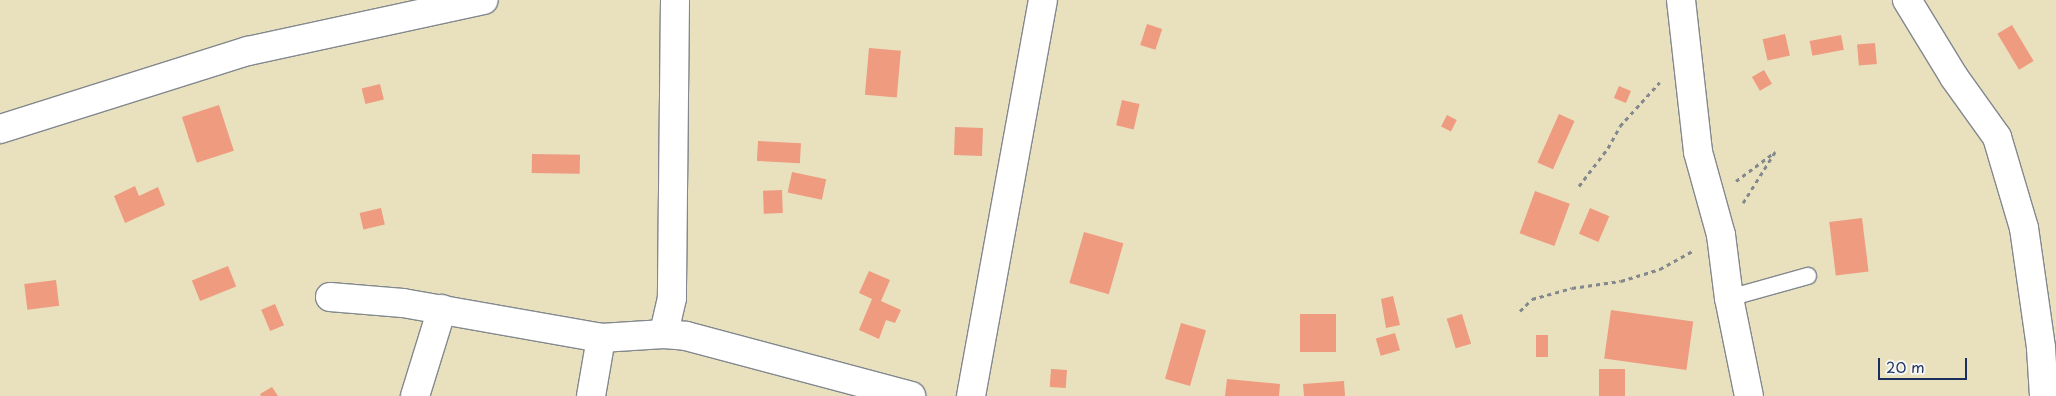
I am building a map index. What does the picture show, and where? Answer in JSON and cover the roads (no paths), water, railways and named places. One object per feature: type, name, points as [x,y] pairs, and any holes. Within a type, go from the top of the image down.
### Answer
[{"type":"street","points":[[0,129],[248,51],[484,0]]},
{"type":"street","points":[[664,334],[672,298],[675,0]]},
{"type":"street","points":[[971,396],[1043,0]]},
{"type":"street","points":[[1681,0],[1698,152],[1721,235],[1729,298],[1749,396]]},
{"type":"street","points":[[1907,0],[1954,77],[1998,137],[2024,228],[2041,348],[2044,396]]},
{"type":"street","points":[[330,297],[442,309],[601,338],[664,334],[686,336],[911,396]]},
{"type":"street","points":[[416,396],[442,309]]},
{"type":"street","points":[[591,396],[601,338]]},
{"type":"lane","points":[[1729,298],[1808,276]]}]
